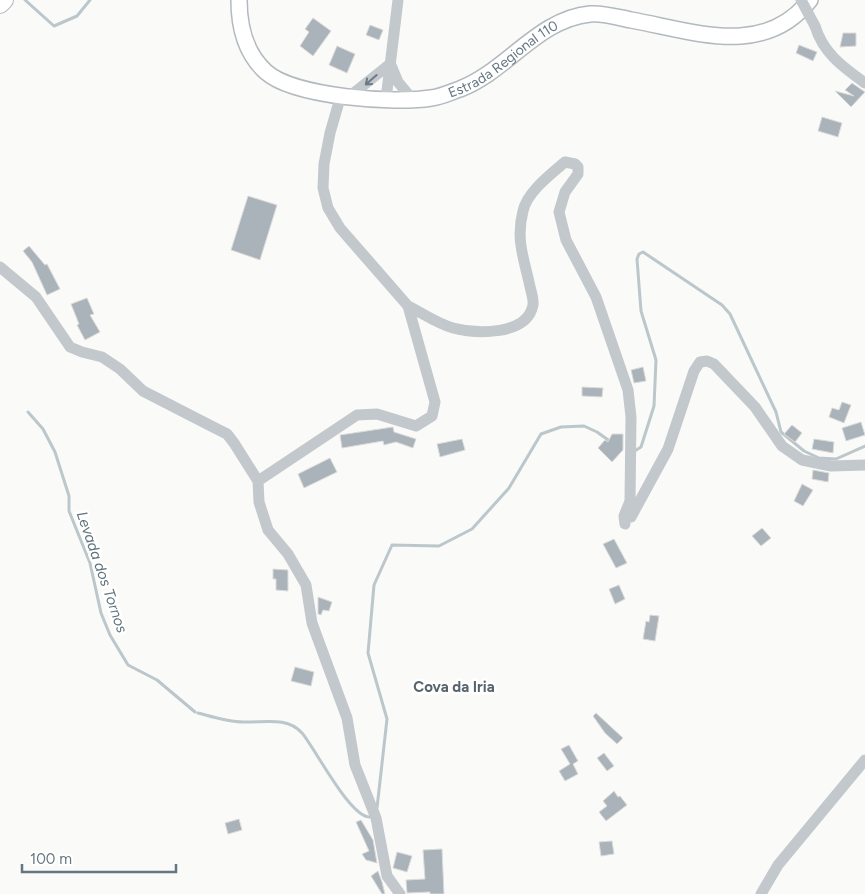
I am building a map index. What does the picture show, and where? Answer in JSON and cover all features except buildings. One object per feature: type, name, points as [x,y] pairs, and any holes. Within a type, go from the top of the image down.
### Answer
[{"type":"main road","points":[[0,4],[4,0]]},
{"type":"main road","name":"Estrada Regional 110","points":[[239,0],[242,34],[255,60],[267,72],[294,87],[386,100],[434,98],[479,80],[549,28],[570,18],[598,14],[724,36],[750,36],[759,35],[784,24],[802,10],[810,0]]},
{"type":"street","points":[[386,100],[398,0]]},
{"type":"street","points":[[801,0],[815,26],[820,42],[830,56],[865,83]]},
{"type":"street","points":[[390,64],[346,95],[330,133],[324,164],[323,188],[328,208],[340,228],[408,306],[450,327],[470,332],[494,330],[517,325],[529,316],[534,304],[518,236],[523,208],[533,193],[565,162],[571,162],[578,167],[578,174],[565,192],[559,212],[566,240],[596,297],[628,390],[631,417],[630,501],[624,516],[625,524],[630,521],[633,510],[668,450],[694,370],[700,362],[707,361],[714,364],[755,407],[782,446],[802,460],[831,466],[865,465]]},
{"type":"street","points":[[390,64],[398,82],[412,100]]},
{"type":"street","points":[[0,267],[36,296],[70,346],[82,352],[102,357],[120,369],[143,391],[227,434],[234,443],[258,481],[259,502],[268,530],[288,554],[306,585],[312,623],[347,718],[355,766],[377,823],[387,876],[400,894]]},
{"type":"street","points":[[258,481],[357,415],[376,414],[416,426],[432,416],[436,402],[408,306]]},
{"type":"street","points":[[761,894],[778,865],[865,760]]},
{"type":"waterway","points":[[25,0],[54,26],[77,16],[90,0]]},
{"type":"waterway","name":"Levada dos Tornos","points":[[633,452],[641,447],[654,406],[656,360],[641,311],[637,259],[639,254],[643,252],[722,305],[730,314],[776,412],[781,432],[804,451],[819,458],[836,459],[865,446]]},
{"type":"waterway","name":"Levada dos Tornos","points":[[28,412],[43,429],[55,452],[69,496],[69,511],[90,563],[101,613],[110,635],[128,665],[157,680],[195,712]]},
{"type":"waterway","name":"Levada dos Tornos","points":[[377,808],[387,719],[368,653],[374,585],[392,545],[439,546],[472,529],[509,488],[541,434],[561,427],[584,426],[611,442]]},
{"type":"waterway","name":"Levada dos Tornos","points":[[198,713],[232,721],[282,722],[296,728],[308,741],[344,796],[363,815],[371,817]]},
{"type":"district","name":"Cova da Iria","points":[[454,687]]}]
